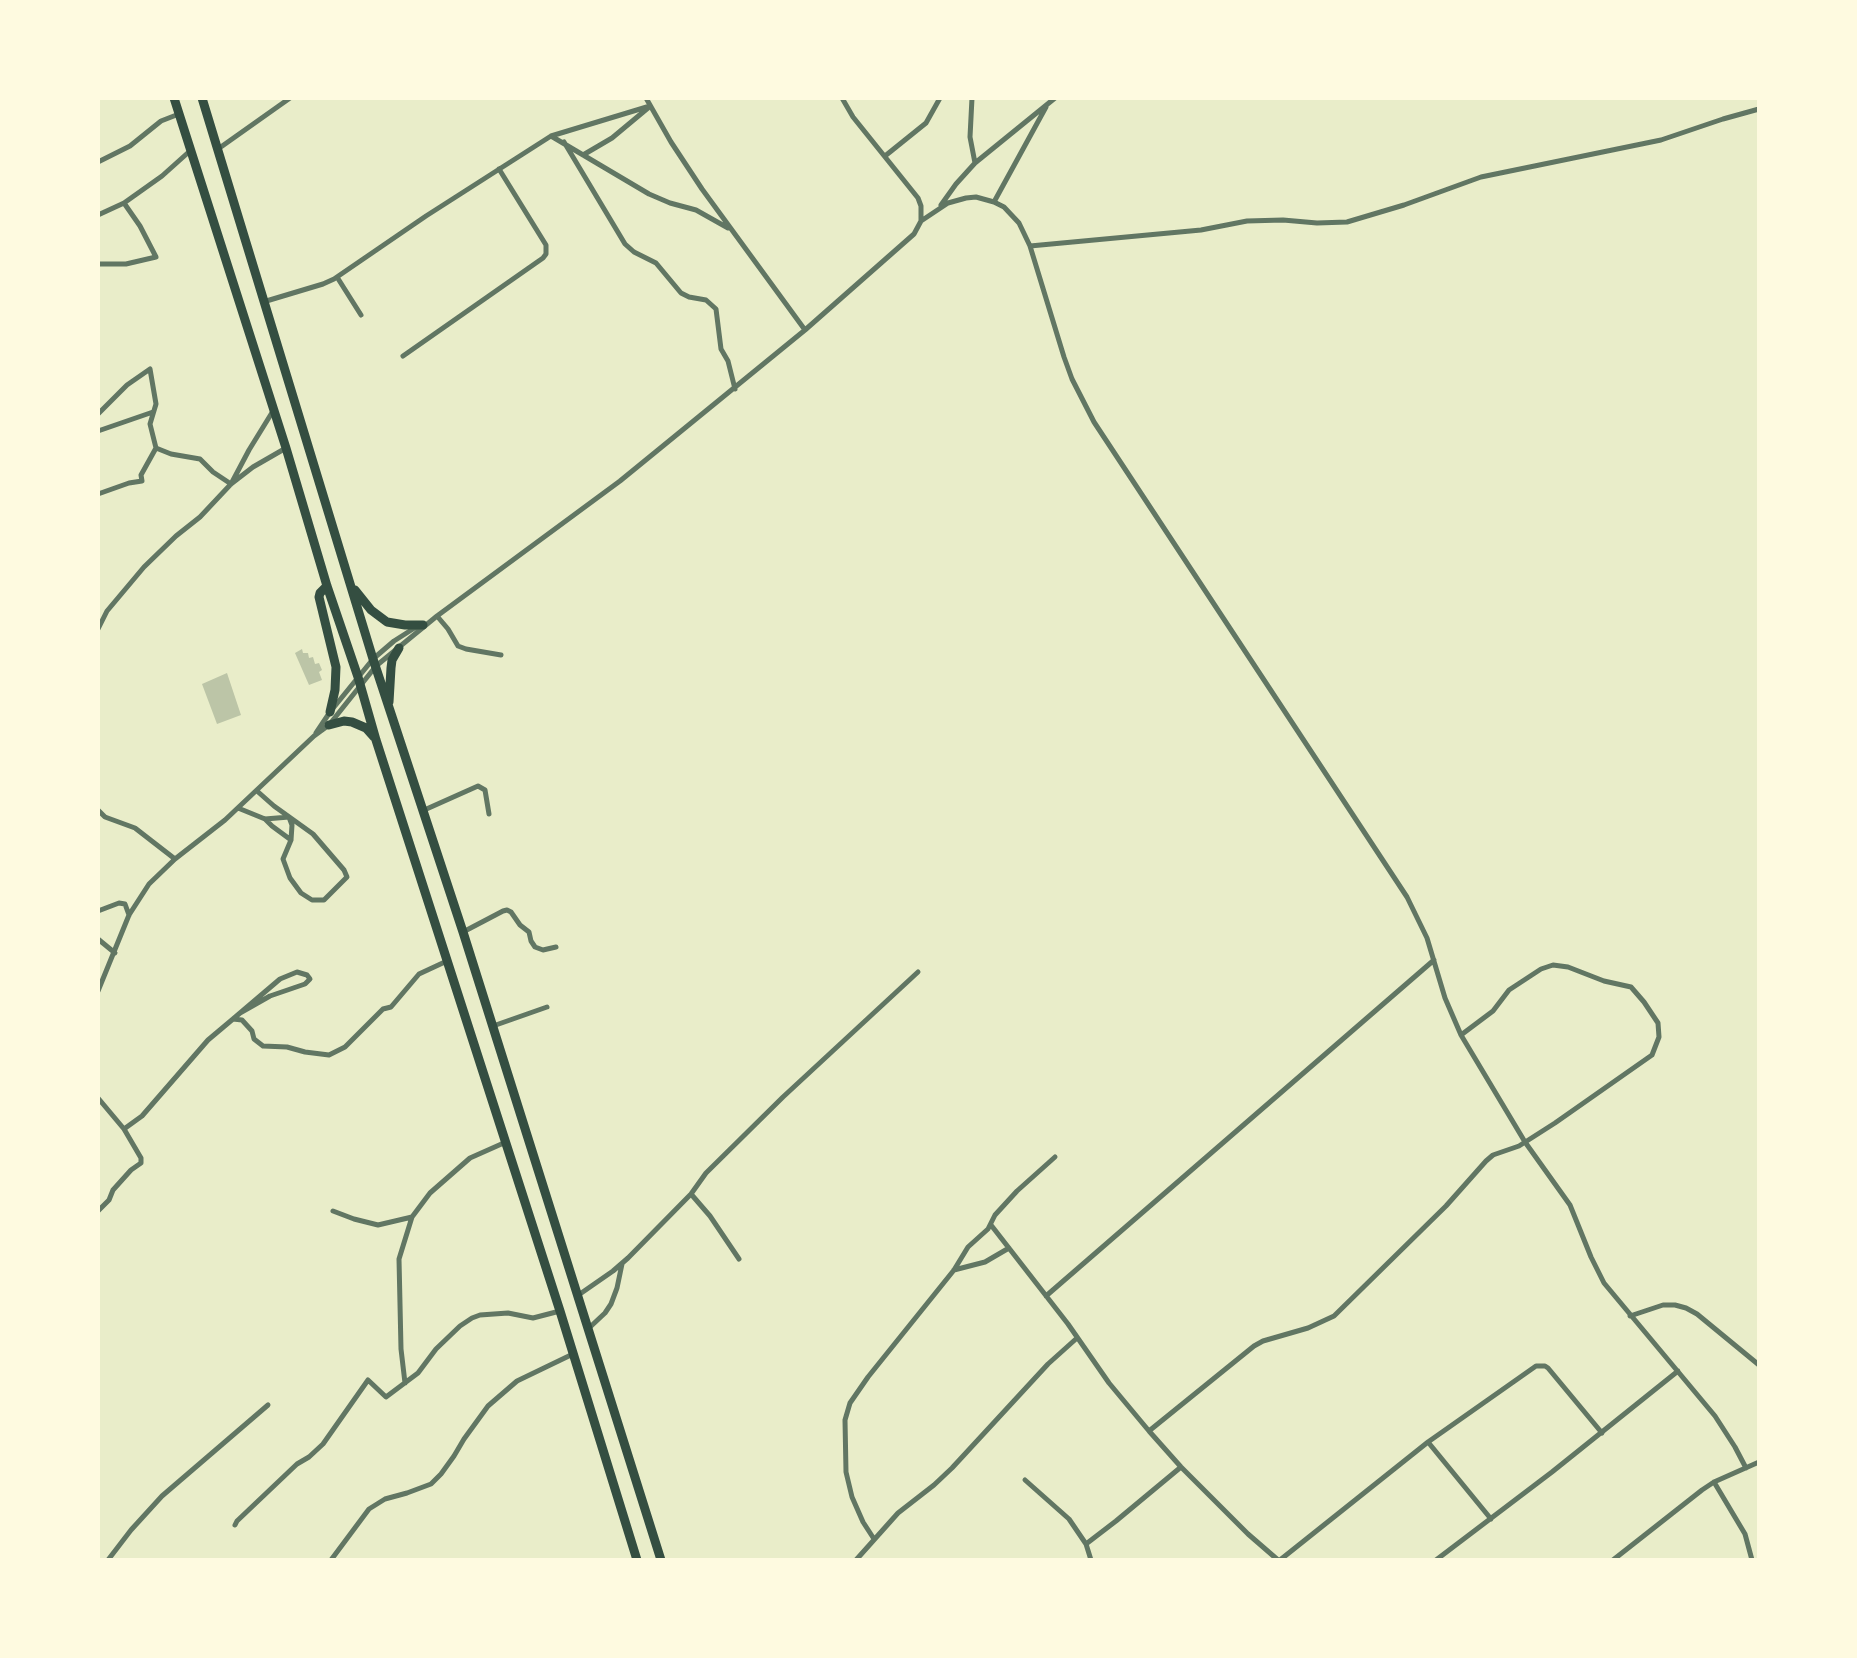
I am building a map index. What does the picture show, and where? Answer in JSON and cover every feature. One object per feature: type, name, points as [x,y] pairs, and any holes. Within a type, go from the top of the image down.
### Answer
[{"type":"highway","points":[[174,98],[637,1560]]},
{"type":"highway","points":[[202,98],[374,662],[463,932],[661,1560]]},
{"type":"highway","points":[[348,577],[364,603],[379,617],[396,625],[430,620]]},
{"type":"highway","points":[[327,586],[319,597],[336,667],[330,712]]},
{"type":"highway","points":[[389,707],[392,660],[399,648]]},
{"type":"highway","points":[[329,724],[352,722],[366,728],[376,740]]},
{"type":"street","points":[[218,149],[290,98]]},
{"type":"street","points":[[646,98],[671,142],[805,330]]},
{"type":"street","points":[[374,662],[399,648],[430,620],[620,481],[805,330],[909,240],[919,228],[921,206],[918,198],[853,117],[842,98]]},
{"type":"street","points":[[885,156],[926,123],[940,98]]},
{"type":"street","points":[[972,98],[970,136],[975,163]]},
{"type":"street","points":[[940,208],[956,184],[975,163],[1055,98]]},
{"type":"street","points":[[995,202],[1047,104]]},
{"type":"street","points":[[263,302],[323,284],[337,276],[551,136],[650,106]]},
{"type":"street","points":[[583,155],[626,129],[650,106]]},
{"type":"street","points":[[1030,246],[1201,230],[1247,222],[1347,222],[1481,177],[1661,140],[1759,110]]},
{"type":"street","points":[[98,162],[130,146],[161,121],[179,114]]},
{"type":"street","points":[[551,136],[649,194],[696,211],[732,231]]},
{"type":"street","points":[[564,142],[625,244],[656,263],[681,293],[706,300],[716,309],[721,349],[728,361],[735,389]]},
{"type":"street","points":[[98,215],[124,203],[162,176],[191,150]]},
{"type":"street","points":[[403,356],[546,254],[545,246],[499,169]]},
{"type":"street","points":[[921,221],[948,203],[976,197],[995,202],[1012,214],[1019,223],[1030,246],[1072,379],[1094,422],[1407,897],[1418,917],[1461,1035],[1525,1142],[1570,1205],[1599,1275],[1609,1291],[1715,1416],[1745,1468]]},
{"type":"street","points":[[98,264],[126,264],[156,257],[124,203]]},
{"type":"street","points":[[337,276],[361,315]]},
{"type":"street","points":[[98,414],[127,385],[150,369],[156,404],[150,424],[156,448],[141,475],[142,481],[98,494]]},
{"type":"street","points":[[231,484],[273,409]]},
{"type":"street","points":[[98,431],[153,412]]},
{"type":"street","points":[[156,448],[171,454],[200,459],[231,484]]},
{"type":"street","points":[[98,629],[107,611],[144,567],[176,536],[200,517],[231,484],[253,467],[286,448]]},
{"type":"street","points":[[430,620],[448,629],[458,646],[501,655]]},
{"type":"street","points":[[98,990],[129,915],[149,884],[175,859],[238,808],[329,724],[374,662],[394,640],[430,620]]},
{"type":"street","points":[[314,736],[330,712],[359,682]]},
{"type":"street","points":[[422,811],[478,786],[485,790],[489,814]]},
{"type":"street","points":[[257,791],[313,834],[344,870],[347,877],[324,900],[312,900],[300,893],[290,878],[283,859],[291,839],[292,825],[289,817]]},
{"type":"street","points":[[238,808],[265,819],[291,839]]},
{"type":"street","points":[[98,810],[105,817],[135,828],[175,859]]},
{"type":"street","points":[[265,819],[289,817]]},
{"type":"street","points":[[99,909],[119,903],[125,904],[129,915]]},
{"type":"street","points":[[463,932],[507,910],[529,932],[535,947],[543,950],[556,947]]},
{"type":"street","points":[[98,939],[115,953]]},
{"type":"street","points":[[233,1019],[242,1020],[262,1046],[287,1047],[329,1055],[345,1047],[383,1009],[391,1007],[419,974],[448,960]]},
{"type":"street","points":[[1046,1296],[1434,960]]},
{"type":"street","points":[[1149,1431],[1254,1346],[1308,1328],[1334,1316],[1446,1206],[1486,1161],[1493,1155],[1525,1142],[1555,1123],[1652,1055],[1659,1037],[1658,1023],[1631,987],[1604,981],[1568,967],[1553,965],[1509,990],[1493,1011],[1461,1035]]},
{"type":"street","points":[[124,1129],[142,1116],[208,1040],[280,979],[297,972],[310,979],[305,984],[270,996],[240,1013]]},
{"type":"street","points":[[577,1296],[622,1264],[691,1194],[706,1173],[783,1097],[918,972]]},
{"type":"street","points":[[492,1026],[547,1007]]},
{"type":"street","points":[[98,1098],[124,1129],[141,1158],[141,1163],[113,1189],[109,1200],[98,1211]]},
{"type":"street","points":[[405,1383],[401,1349],[399,1259],[412,1217],[430,1193],[470,1158],[506,1142]]},
{"type":"street","points":[[874,1539],[863,1522],[848,1485],[846,1412],[856,1393],[954,1270],[968,1247],[990,1225],[1002,1207],[1055,1157]]},
{"type":"street","points":[[691,1194],[710,1216],[739,1259]]},
{"type":"street","points":[[333,1211],[378,1225],[412,1217]]},
{"type":"street","points":[[990,1225],[1109,1383],[1149,1431],[1248,1534],[1279,1560],[1428,1442],[1536,1366],[1545,1366],[1552,1372],[1602,1433]]},
{"type":"street","points":[[954,1270],[985,1262],[1009,1248]]},
{"type":"street","points":[[588,1328],[611,1304],[622,1264]]},
{"type":"street","points":[[1630,1316],[1663,1305],[1686,1308],[1759,1365]]},
{"type":"street","points":[[236,1525],[237,1521],[297,1464],[323,1444],[368,1380],[386,1397],[418,1373],[436,1349],[460,1326],[480,1315],[508,1314],[533,1318],[560,1311]]},
{"type":"street","points":[[856,1560],[898,1513],[952,1468],[1048,1364],[1077,1338]]},
{"type":"street","points":[[331,1560],[369,1509],[385,1499],[431,1483],[441,1474],[488,1406],[517,1381],[573,1354]]},
{"type":"street","points":[[1436,1560],[1678,1371]]},
{"type":"street","points":[[108,1560],[162,1496],[268,1405]]},
{"type":"street","points":[[1428,1442],[1491,1519]]},
{"type":"street","points":[[1613,1560],[1714,1482],[1759,1462]]},
{"type":"street","points":[[1086,1544],[1181,1467]]},
{"type":"street","points":[[1025,1480],[1069,1518],[1086,1544],[1091,1560]]},
{"type":"street","points":[[1714,1482],[1745,1534],[1752,1560]]},
{"type":"building","points":[[302,649],[303,653],[308,653],[309,658],[313,657],[315,664],[319,663],[322,680],[309,685],[295,653]]},
{"type":"building","points":[[227,673],[241,715],[217,724],[202,684]]}]
